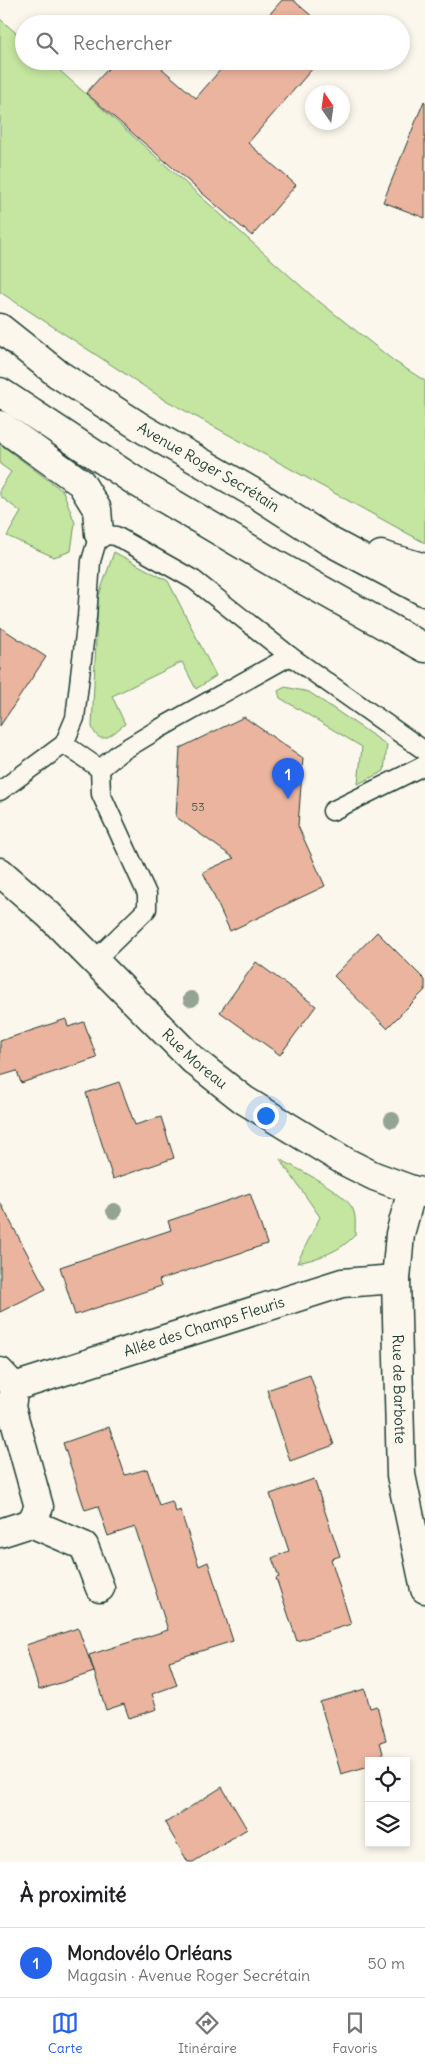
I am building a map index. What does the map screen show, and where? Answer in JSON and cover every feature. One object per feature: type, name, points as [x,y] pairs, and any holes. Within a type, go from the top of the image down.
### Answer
[{"type":"street","name":"Avenue Roger Secrétain","points":[[0,328],[58,374],[145,430],[256,494],[329,541],[425,592]]},
{"type":"street","points":[[0,392],[138,483],[425,648]]},
{"type":"street","points":[[0,424],[81,483],[97,509],[98,534]]},
{"type":"street","points":[[329,541],[425,568]]},
{"type":"street","name":"Rue Moreau","points":[[0,872],[49,915],[193,1060],[244,1100],[346,1162],[374,1176],[418,1192]]},
{"type":"street","name":"Rue de Barbotte","points":[[418,1192],[400,1234],[396,1279],[401,1476],[425,1589]]},
{"type":"street","name":"Allée des Champs Fleuris","points":[[31,1523],[39,1507],[11,1407],[7,1380],[342,1283],[396,1279]]},
{"type":"street","points":[[0,1533],[31,1523],[84,1546],[100,1588]]},
{"type":"lane","points":[[0,791],[64,744],[75,718],[87,617],[91,560],[98,534],[116,536],[194,580],[290,656],[425,751]]},
{"type":"lane","points":[[100,769],[119,753],[157,730],[290,656]]},
{"type":"lane","points":[[64,744],[100,769]]},
{"type":"lane","points":[[332,811],[425,765]]},
{"type":"lane","points":[[94,961],[147,909],[146,894],[101,794],[100,769]]},
{"type":"green space","points":[[0,19],[15,32],[15,70],[59,70],[311,295],[394,361],[425,381],[425,543],[162,398],[0,292]]},
{"type":"green space","points":[[0,444],[63,491],[75,523],[71,551],[54,557],[7,536],[21,512],[0,496],[0,489],[11,472],[0,464]]},
{"type":"green space","points":[[114,552],[168,581],[216,676],[196,689],[182,662],[112,696],[125,724],[111,735],[103,738],[95,734],[92,727],[98,598]]},
{"type":"green space","points":[[285,687],[309,692],[387,745],[384,771],[358,784],[362,747],[280,698],[278,691]]},
{"type":"green space","points":[[280,1159],[333,1189],[350,1204],[355,1214],[355,1235],[343,1246],[329,1254],[297,1263],[320,1217]]},
{"type":"building","points":[[282,0],[293,0],[310,15],[269,15]]},
{"type":"building","points":[[107,70],[163,70],[196,98],[220,70],[311,70],[248,143],[296,185],[252,236],[86,93]]},
{"type":"building","points":[[425,102],[425,218],[383,202]]},
{"type":"building","points":[[0,627],[46,657],[0,726]]},
{"type":"building","points":[[244,717],[303,758],[298,826],[325,886],[230,931],[203,872],[234,858],[176,817],[180,748]]},
{"type":"building","points":[[377,932],[425,980],[425,990],[387,1028],[334,976]]},
{"type":"building","points":[[256,962],[316,1006],[280,1055],[220,1012]]},
{"type":"building","points":[[66,1019],[68,1027],[84,1022],[97,1058],[21,1083],[17,1071],[0,1076],[0,1041]]},
{"type":"building","points":[[119,1082],[135,1125],[161,1117],[174,1158],[113,1179],[86,1093]]},
{"type":"building","points":[[250,1193],[267,1244],[159,1280],[161,1286],[75,1315],[60,1267],[171,1230],[168,1221]]},
{"type":"building","points":[[0,1202],[46,1289],[0,1312]]},
{"type":"building","points":[[310,1375],[334,1445],[290,1461],[267,1390]]},
{"type":"building","points":[[109,1427],[125,1475],[147,1469],[159,1505],[172,1501],[176,1512],[180,1510],[199,1566],[208,1562],[233,1641],[169,1661],[177,1685],[152,1694],[157,1709],[129,1718],[124,1704],[106,1710],[89,1655],[168,1630],[135,1527],[108,1536],[98,1506],[85,1510],[63,1443]]},
{"type":"building","points":[[314,1479],[340,1556],[331,1559],[351,1624],[297,1641],[276,1578],[279,1577],[272,1558],[289,1551],[270,1494]]},
{"type":"building","points":[[78,1628],[94,1672],[39,1690],[26,1645]]},
{"type":"building","points":[[365,1689],[370,1708],[377,1706],[386,1740],[380,1742],[384,1757],[365,1757],[365,1767],[341,1774],[320,1702]]},
{"type":"building","points":[[222,1787],[247,1829],[193,1862],[188,1862],[165,1823]]},
{"type":"place","name":"Mondovélo Orléans","points":[[288,799]]}]
